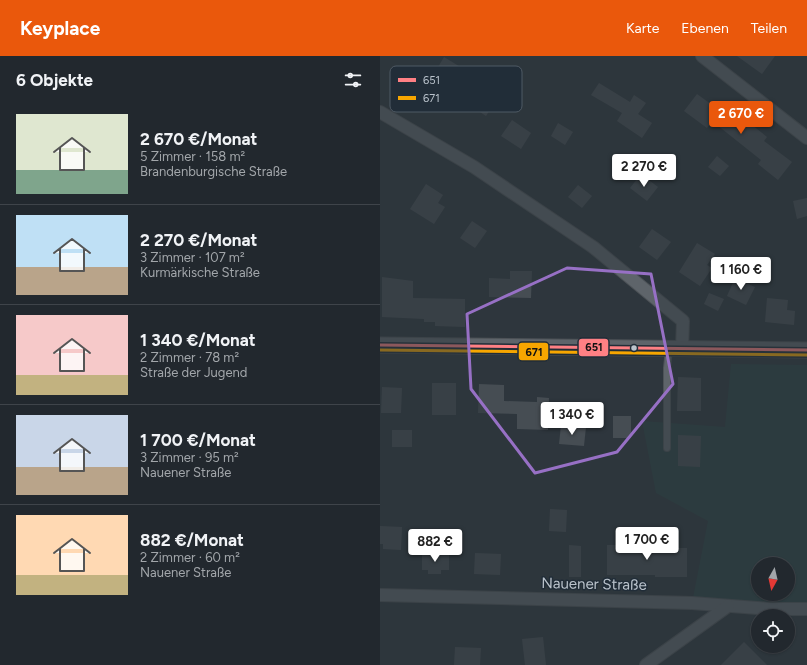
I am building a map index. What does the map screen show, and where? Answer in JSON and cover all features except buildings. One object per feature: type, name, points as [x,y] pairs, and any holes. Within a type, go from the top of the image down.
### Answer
[{"type":"street","points":[[702,56],[807,138]]},
{"type":"street","points":[[380,112],[474,167],[593,247],[683,321],[676,349]]},
{"type":"street","points":[[380,345],[807,350]]},
{"type":"street","name":"Nauener Straße","points":[[380,595],[692,602],[770,609],[807,609]]},
{"type":"street","points":[[646,665],[728,606]]},
{"type":"lane","points":[[667,448],[667,368],[676,349]]},
{"type":"highlighted area","points":[[567,268],[651,274],[673,384],[617,452],[535,473],[471,389],[467,314]]},
{"type":"green space","points":[[731,364],[807,365],[807,609],[692,603],[708,521],[656,493],[642,421],[725,427]]},
{"type":"transit line","name":"651","points":[[380,345],[807,350]]},
{"type":"transit line","name":"671","points":[[380,350],[807,355]]}]
